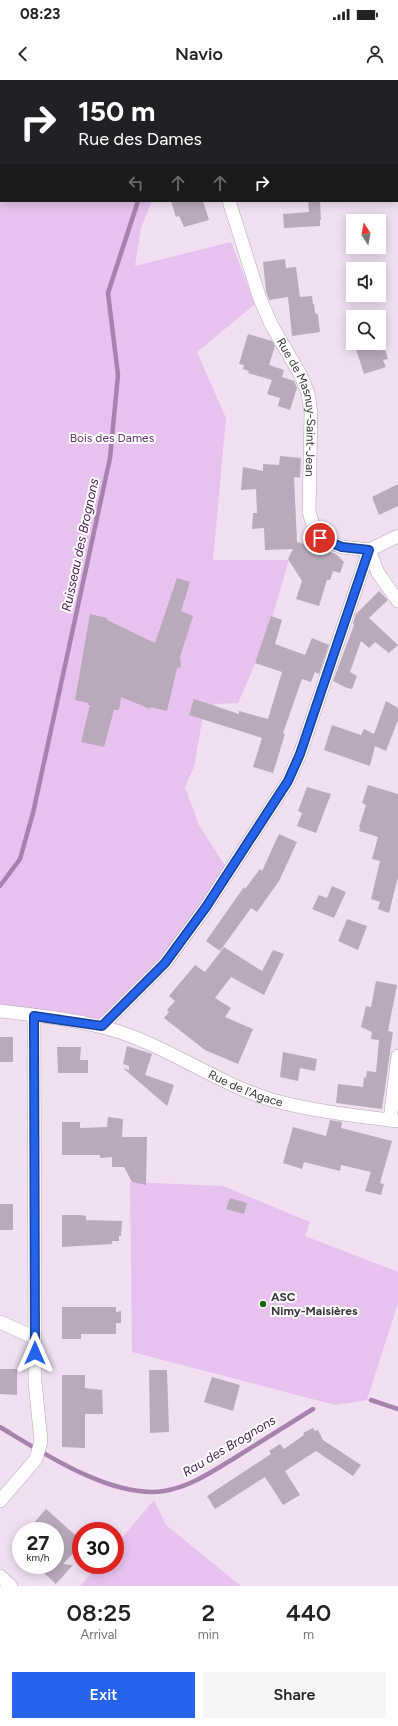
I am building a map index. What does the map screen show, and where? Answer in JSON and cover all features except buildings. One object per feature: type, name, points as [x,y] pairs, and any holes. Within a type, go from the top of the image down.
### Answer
[{"type":"street","name":"Rue de Masnuy-Saint-Jean","points":[[229,202],[260,300],[272,326],[300,374],[308,393],[311,413],[309,512],[315,532],[320,538],[342,547],[369,550]]},
{"type":"street","points":[[102,1026],[165,963],[206,907],[288,781],[300,754],[369,550],[398,536]]},
{"type":"street","points":[[369,550],[378,573],[398,601]]},
{"type":"street","name":"Rue de l'Agace","points":[[0,1011],[102,1026],[132,1036],[247,1091],[273,1100],[311,1108],[394,1120]]},
{"type":"street","points":[[0,1501],[36,1459],[41,1441],[35,1382],[34,1016]]},
{"type":"street","points":[[394,1120],[398,1056]]},
{"type":"street","points":[[0,1322],[35,1338]]},
{"type":"street","points":[[0,1576],[11,1586]]},
{"type":"green space","name":"Bois des Dames","points":[[0,202],[152,202],[141,228],[135,266],[231,242],[255,304],[197,352],[226,418],[213,560],[289,560],[265,641],[238,703],[215,704],[203,715],[194,767],[185,787],[199,825],[229,872],[206,907],[102,1026],[0,1011]]},
{"type":"green space","name":"ASC Nimy-Maisières","points":[[130,1182],[223,1186],[310,1222],[305,1236],[398,1272],[398,1303],[367,1400],[335,1405],[132,1352]]},
{"type":"green space","points":[[154,1500],[166,1525],[241,1586],[80,1586],[91,1574],[124,1574],[124,1535]]},
{"type":"waterway","name":"Ruisseau des Brognons","points":[[0,886],[20,859],[33,813],[110,458],[118,375],[108,293],[138,202]]},
{"type":"waterway","points":[[371,1400],[398,1409]]},
{"type":"waterway","name":"Rau des Brognons","points":[[0,1427],[57,1461],[101,1481],[122,1488],[144,1492],[164,1491],[191,1483],[208,1474],[313,1409]]},
{"type":"place","name":"ASC Nimy-Maisières","points":[[263,1304]]},
{"type":"route","points":[[35,1353],[34,1016],[102,1026],[165,963],[206,907],[288,781],[300,754],[369,550],[342,547],[320,538]]}]
